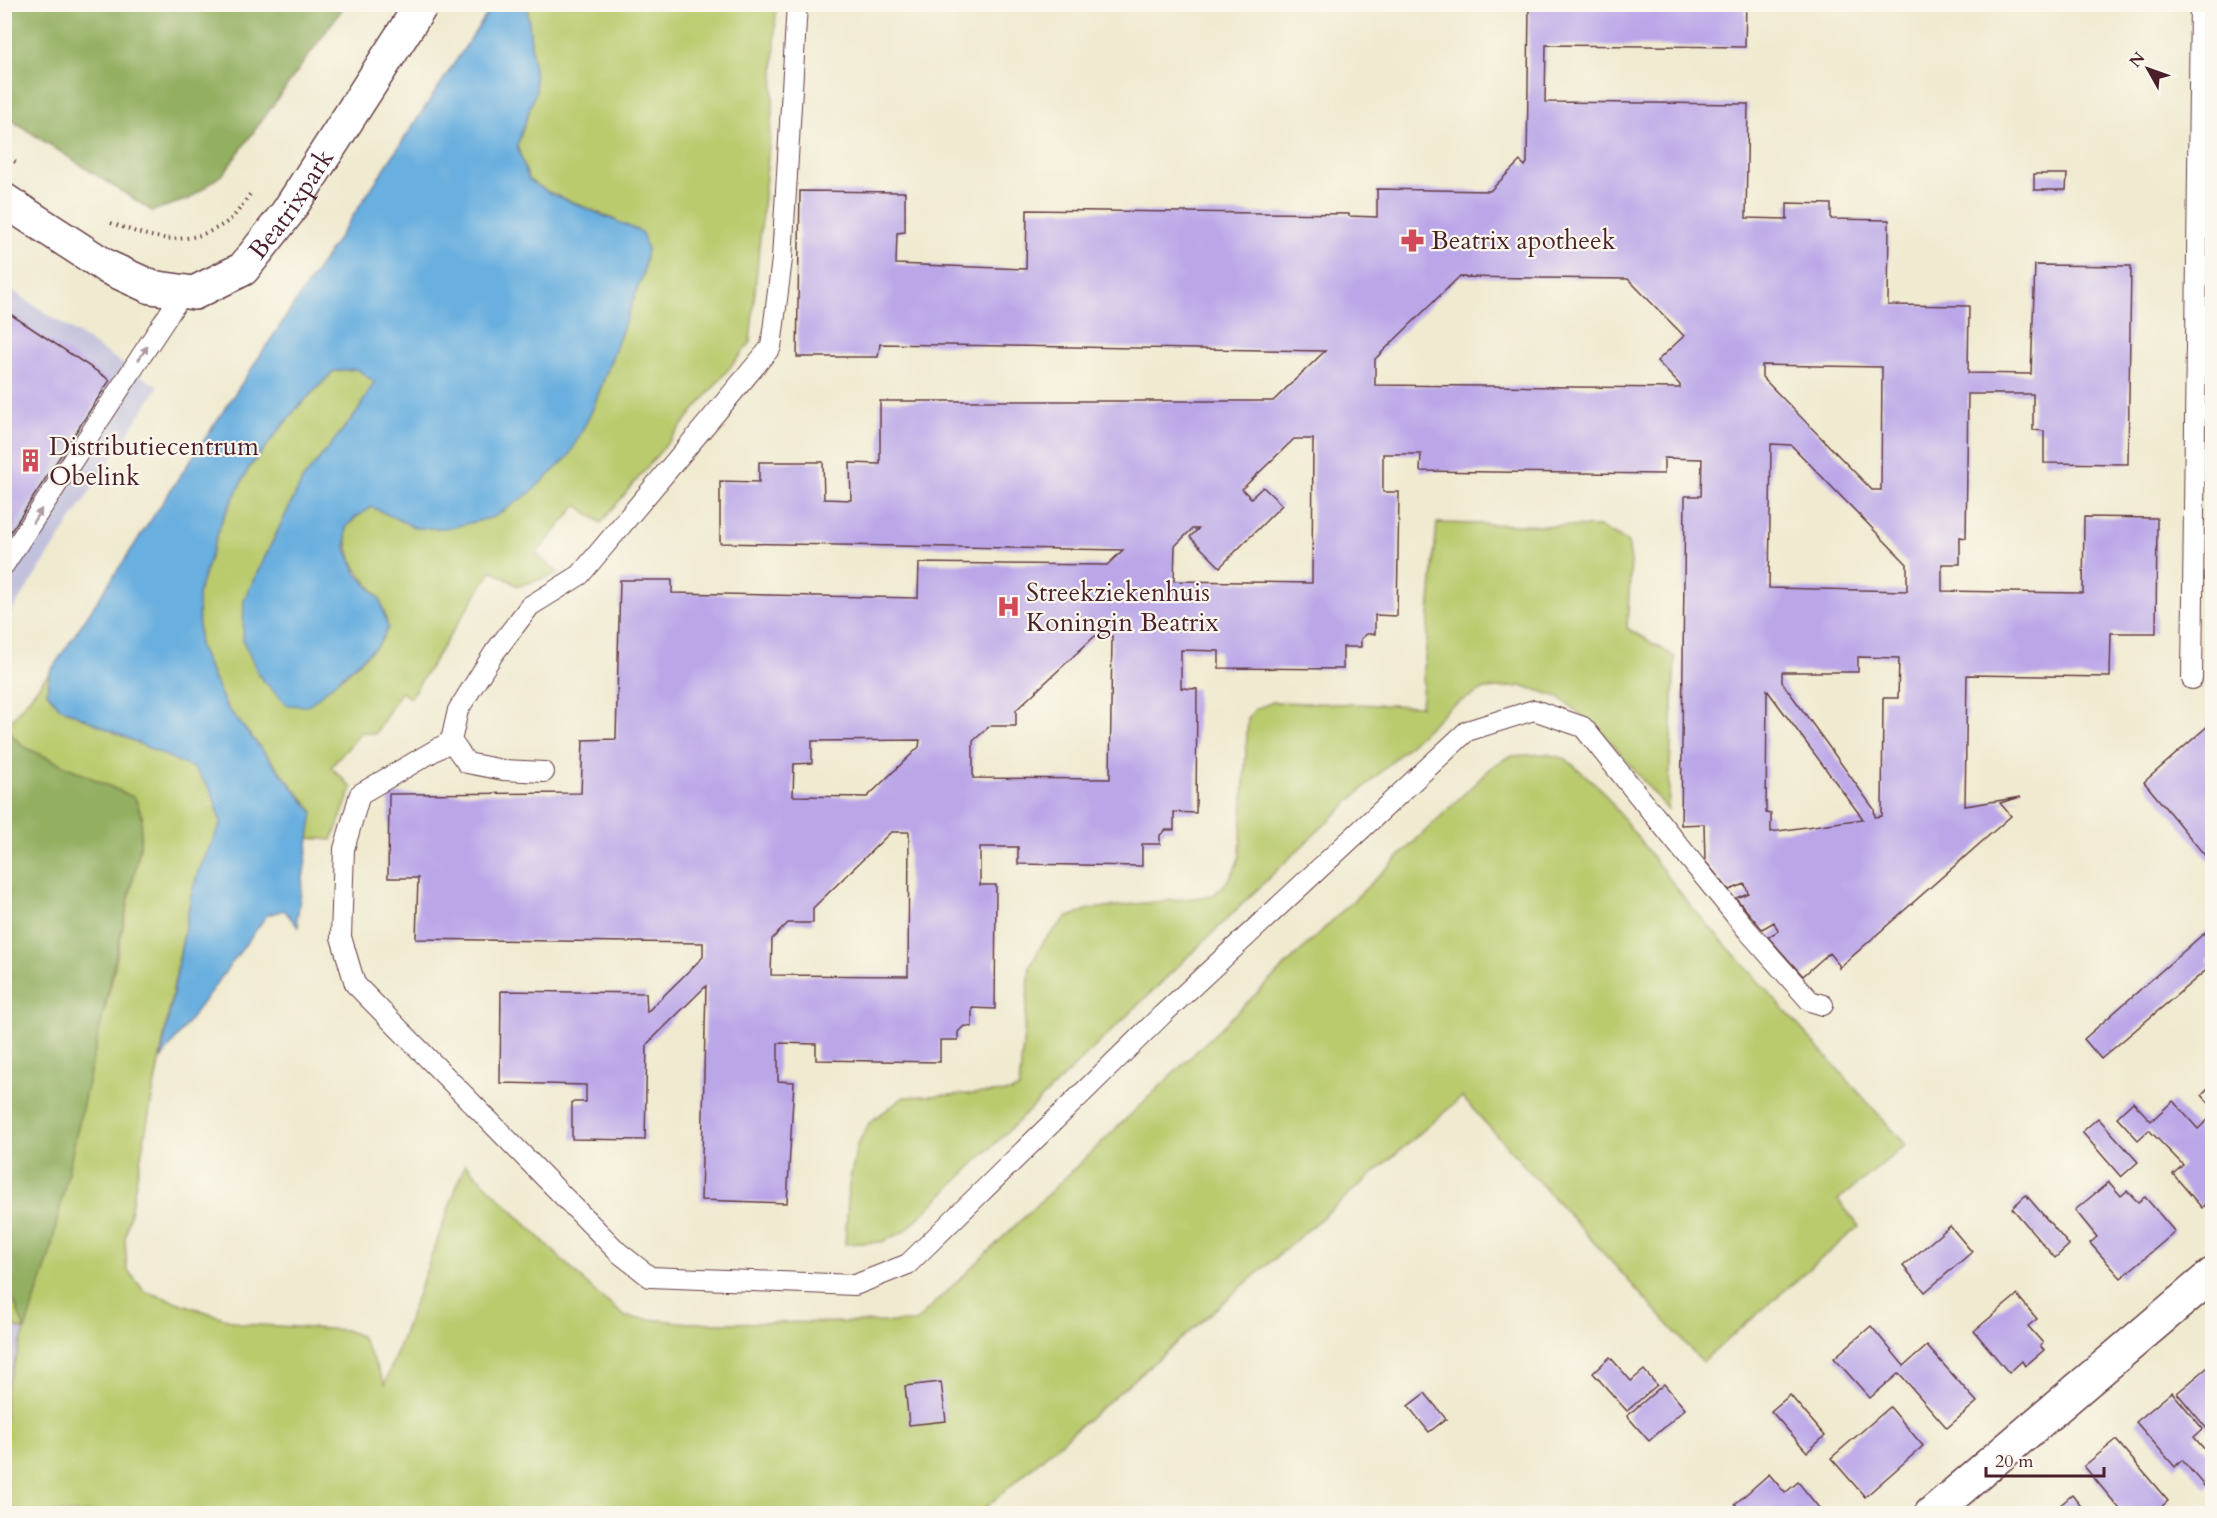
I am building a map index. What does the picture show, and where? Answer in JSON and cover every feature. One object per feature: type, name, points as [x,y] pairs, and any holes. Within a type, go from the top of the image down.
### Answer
[{"type":"street","name":"Beatrixpark","points":[[4,200],[107,267],[152,286],[194,293],[243,269],[287,213],[422,4]]},
{"type":"street","points":[[1931,1514],[2212,1275]]},
{"type":"lane","points":[[797,4],[782,259],[771,347],[579,575],[530,606],[494,654],[458,710],[451,741],[360,794],[344,849],[341,937],[355,984],[618,1252],[650,1277],[855,1285],[908,1264],[1162,1015],[1467,731],[1534,711],[1583,727],[1748,931],[1810,1001],[1823,1005]]},
{"type":"lane","points":[[2192,680],[2200,4]]},
{"type":"lane","points":[[4,565],[184,291]]},
{"type":"lane","points":[[451,741],[467,763],[503,770],[544,772]]},
{"type":"path","points":[[4,155],[23,167]]},
{"type":"path","name":"Beatrixpark","points":[[101,216],[147,237],[170,240],[195,238],[229,221],[253,191]]},
{"type":"shaded area","points":[[5,286],[158,387],[5,622]]},
{"type":"shaded area","points":[[5,1324],[25,1330],[5,1392]]},
{"type":"green space","points":[[4,5],[345,5],[224,173],[189,199],[152,211],[5,116]]},
{"type":"green space","points":[[527,5],[776,5],[773,103],[750,343],[601,523],[577,505],[536,554],[559,574],[518,586],[492,570],[410,698],[401,692],[375,734],[362,732],[331,767],[352,788],[332,840],[308,838],[313,811],[226,706],[199,646],[198,594],[222,520],[249,468],[296,409],[334,371],[357,369],[375,382],[358,411],[303,479],[244,600],[342,678],[379,644],[388,628],[380,600],[351,559],[346,528],[356,517],[372,507],[417,528],[450,528],[592,411],[643,274],[647,249],[616,220],[548,192],[529,180],[517,146],[536,91]]},
{"type":"green space","points":[[1437,523],[1600,527],[1628,542],[1631,562],[1627,628],[1675,657],[1668,810],[1604,734],[1559,697],[1523,686],[1485,689],[1451,706],[1301,847],[905,1231],[882,1242],[845,1244],[849,1185],[857,1145],[870,1122],[904,1097],[1011,1092],[1019,1088],[1030,967],[1043,942],[1066,918],[1089,909],[1212,896],[1226,883],[1240,855],[1248,718],[1255,709],[1273,702],[1421,706]]},
{"type":"green space","points":[[50,672],[47,692],[59,707],[195,769],[212,792],[221,823],[197,875],[190,901],[125,1239],[127,1269],[144,1291],[242,1324],[345,1330],[361,1336],[385,1384],[465,1164],[596,1293],[626,1317],[691,1323],[915,1322],[1494,765],[1511,756],[1547,754],[1566,759],[1599,787],[1688,903],[1906,1145],[1838,1200],[1859,1226],[1702,1362],[1462,1097],[979,1513],[5,1513],[5,1392],[25,1330],[5,1324],[4,1297],[14,1300],[25,1329],[111,984],[140,847],[142,816],[135,798],[24,747],[5,728]]},
{"type":"green space","points":[[5,728],[24,747],[135,798],[142,816],[140,847],[49,1258],[25,1330],[14,1301],[4,1297]]},
{"type":"water","points":[[493,5],[527,5],[536,91],[517,146],[529,180],[548,192],[642,232],[647,249],[643,274],[592,411],[569,456],[530,493],[494,517],[450,528],[416,528],[372,507],[356,517],[346,527],[346,548],[357,574],[380,599],[388,628],[379,644],[308,706],[287,705],[260,677],[243,641],[244,600],[303,479],[358,411],[374,382],[357,369],[334,371],[296,409],[249,468],[222,520],[198,594],[199,646],[226,706],[313,812],[297,919],[299,928],[284,910],[267,915],[161,1059],[190,901],[197,875],[221,823],[212,792],[195,769],[59,707],[47,692],[50,672]]},
{"type":"building","name":"Streekziekenhuis Koningin Beatrix","points":[[1529,4],[1746,4],[1745,47],[1546,45],[1545,102],[1748,104],[1746,218],[1787,219],[1787,203],[1831,204],[1831,219],[1889,220],[1888,305],[1969,306],[1968,373],[2031,374],[2035,265],[2131,266],[2128,464],[2044,463],[2044,431],[2033,430],[2033,394],[1968,394],[1966,538],[1960,537],[1960,564],[1942,564],[1942,591],[2083,593],[2084,517],[2157,518],[2156,633],[2111,633],[2110,677],[1967,675],[1965,806],[2021,797],[2000,803],[2011,816],[1839,968],[1829,953],[1803,976],[1768,937],[1778,931],[1774,922],[1762,929],[1736,898],[1748,893],[1745,884],[1729,890],[1705,861],[1704,824],[1681,825],[1685,496],[1701,496],[1702,459],[1664,458],[1664,474],[1420,471],[1421,454],[1383,454],[1383,492],[1399,492],[1397,616],[1375,615],[1375,634],[1367,634],[1361,639],[1361,647],[1343,647],[1343,669],[1219,668],[1219,651],[1181,650],[1181,688],[1197,689],[1196,813],[1174,812],[1174,830],[1166,830],[1160,835],[1160,844],[1142,844],[1142,866],[1018,864],[1018,847],[980,847],[980,885],[996,885],[995,1009],[972,1008],[972,1027],[964,1026],[958,1032],[958,1040],[940,1040],[940,1062],[816,1060],[816,1044],[778,1043],[778,1081],[794,1082],[787,1203],[701,1200],[706,986],[647,1044],[645,1140],[572,1139],[572,1102],[586,1102],[586,1085],[500,1083],[501,991],[646,993],[647,1012],[703,957],[703,943],[416,939],[418,878],[388,878],[389,794],[581,793],[583,740],[616,739],[620,580],[672,580],[672,593],[918,598],[919,563],[1107,565],[1123,550],[720,543],[720,481],[759,482],[759,462],[823,462],[824,499],[851,500],[850,463],[880,464],[880,401],[1273,401],[1325,351],[880,344],[878,357],[797,357],[800,191],[905,192],[905,232],[897,233],[896,264],[1026,269],[1027,210],[1349,214],[1349,216],[1377,217],[1377,189],[1490,191],[1520,161],[1525,166],[1527,163]],"holes":[[[1459,277],[1628,279],[1684,336],[1657,361],[1680,385],[1680,388],[1375,385],[1375,359]],[[1762,365],[1882,367],[1881,490],[1872,490],[1762,377]],[[1294,439],[1313,439],[1312,583],[1174,581],[1175,546],[1192,529],[1198,529],[1190,537],[1220,567],[1282,505],[1263,487],[1251,498],[1242,489]],[[1771,444],[1791,445],[1907,564],[1907,591],[1769,588]],[[1095,636],[1112,636],[1110,779],[973,778],[973,741],[990,726],[1016,726],[1016,710]],[[1858,657],[1899,658],[1898,698],[1883,698],[1882,816],[1875,817],[1874,809],[1782,682],[1782,672],[1858,672]],[[1767,690],[1863,819],[1771,832],[1771,814],[1766,813]],[[920,740],[919,747],[867,797],[793,796],[794,764],[812,763],[812,741]],[[891,832],[909,832],[908,976],[771,975],[772,939],[788,923],[813,923],[813,908]]]},
{"type":"building","points":[[2034,174],[2067,174],[2066,190],[2034,190]]},
{"type":"building","name":"Distributiecentrum Obelink","points":[[4,310],[110,380],[4,542]]},
{"type":"building","points":[[2212,724],[2212,864],[2144,782]]},
{"type":"building","points":[[2210,928],[2212,955],[2207,960],[2211,966],[2101,1059],[2084,1039]]},
{"type":"building","points":[[2212,1085],[2212,1107],[2202,1095]]},
{"type":"building","points":[[2173,1101],[2198,1129],[2212,1116],[2212,1199],[2202,1208],[2173,1174],[2183,1165],[2149,1130],[2138,1140],[2117,1117],[2133,1102],[2151,1121]]},
{"type":"building","points":[[2098,1118],[2138,1162],[2121,1177],[2082,1132]]},
{"type":"building","points":[[2109,1182],[2121,1196],[2127,1191],[2138,1202],[2145,1197],[2175,1232],[2121,1278],[2090,1243],[2097,1237],[2075,1210]]},
{"type":"building","points":[[2026,1195],[2069,1245],[2055,1258],[2012,1208]]},
{"type":"building","points":[[1950,1226],[1972,1252],[1925,1292],[1903,1266]]},
{"type":"building","points":[[2017,1295],[2037,1319],[2028,1326],[2043,1343],[2040,1346],[2044,1350],[2025,1366],[2022,1361],[2009,1373],[1974,1331]]},
{"type":"building","points":[[1871,1326],[1904,1366],[1927,1346],[1977,1402],[1947,1428],[1899,1373],[1870,1398],[1834,1358]]},
{"type":"building","points":[[1610,1357],[1631,1381],[1644,1370],[1657,1385],[1627,1411],[1593,1373]]},
{"type":"building","points":[[2208,1367],[2212,1373],[2212,1424],[2207,1429],[2177,1393]]},
{"type":"building","points":[[941,1382],[946,1421],[909,1425],[905,1386]]},
{"type":"building","points":[[1664,1384],[1685,1409],[1649,1441],[1627,1416]]},
{"type":"building","points":[[2172,1392],[2203,1429],[2194,1437],[2212,1458],[2212,1483],[2206,1488],[2182,1460],[2175,1467],[2136,1422]]},
{"type":"building","points":[[1425,1393],[1446,1419],[1429,1432],[1408,1406]]},
{"type":"building","points":[[1790,1395],[1825,1436],[1807,1452],[1771,1411]]},
{"type":"building","points":[[1890,1407],[1923,1446],[1865,1497],[1831,1458]]},
{"type":"building","points":[[2116,1440],[2168,1501],[2153,1514],[2124,1514],[2084,1466]]},
{"type":"building","points":[[1769,1474],[1785,1493],[1798,1482],[1824,1514],[1743,1514],[1735,1504]]},
{"type":"building","points":[[2072,1495],[2087,1514],[2050,1514]]},
{"type":"place","name":"Beatrix apotheek","points":[[1413,240]]},
{"type":"place","name":"Distributiecentrum Obelink","points":[[31,461]]},
{"type":"place","name":"Streekziekenhuis Koningin Beatrix","points":[[1008,607]]}]
